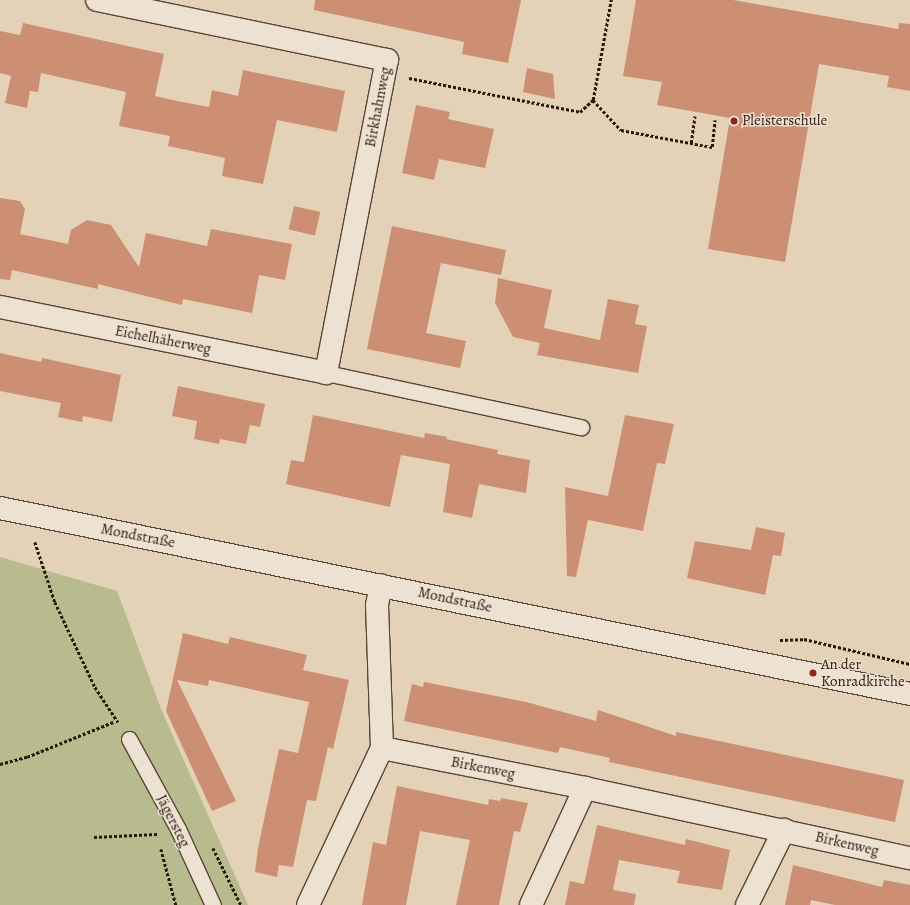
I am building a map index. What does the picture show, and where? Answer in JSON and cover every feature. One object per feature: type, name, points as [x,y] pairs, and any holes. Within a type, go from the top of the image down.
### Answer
[{"type":"street","name":"Birkhahnweg","points":[[97,0],[387,60],[326,373]]},
{"type":"street","name":"Eichelhäherweg","points":[[0,307],[326,373]]},
{"type":"street","name":"Mondstraße","points":[[0,508],[910,694]]},
{"type":"street","points":[[308,905],[382,748],[377,605],[381,585]]},
{"type":"street","name":"Birkenweg","points":[[382,748],[585,788],[910,858]]},
{"type":"street","points":[[531,905],[585,788]]},
{"type":"street","points":[[747,905],[784,830]]},
{"type":"lane","points":[[326,373],[581,427]]},
{"type":"lane","name":"Jägersteg","points":[[129,739],[178,829],[213,905]]},
{"type":"path","points":[[387,60],[398,76],[580,112],[593,100],[611,0]]},
{"type":"path","points":[[593,100],[621,130],[712,147],[715,120]]},
{"type":"path","points":[[691,143],[695,116]]},
{"type":"path","points":[[37,515],[33,534],[55,602],[95,686],[129,739]]},
{"type":"path","points":[[0,764],[27,757],[117,721]]},
{"type":"path","points":[[94,837],[157,834]]},
{"type":"green space","points":[[0,557],[117,591],[161,709],[248,905],[0,905]]},
{"type":"building","points":[[315,0],[521,0],[508,63],[462,54],[464,42],[314,10]]},
{"type":"building","points":[[636,0],[733,0],[898,29],[899,23],[910,24],[910,91],[887,87],[889,76],[819,64],[785,262],[708,249],[730,118],[657,105],[662,82],[623,76]]},
{"type":"building","points":[[23,23],[164,54],[155,96],[177,101],[209,107],[212,90],[238,96],[243,70],[345,91],[337,132],[277,120],[263,184],[222,176],[225,158],[168,146],[170,136],[119,126],[126,92],[41,73],[38,92],[30,91],[27,108],[5,103],[11,76],[0,73],[0,31],[20,35]]},
{"type":"building","points":[[527,68],[553,74],[555,99],[523,92]]},
{"type":"building","points":[[416,105],[450,112],[448,119],[494,129],[485,168],[439,159],[434,180],[402,173]]},
{"type":"building","points":[[0,198],[20,201],[25,209],[20,234],[68,244],[71,230],[87,220],[111,225],[139,267],[146,233],[207,246],[211,229],[292,244],[285,280],[259,275],[252,313],[183,299],[182,305],[98,284],[98,289],[12,270],[10,280],[0,279]]},
{"type":"building","points":[[294,206],[320,212],[315,235],[289,229]]},
{"type":"building","points":[[392,226],[506,250],[501,275],[441,263],[426,333],[466,341],[460,368],[367,349]]},
{"type":"building","points":[[498,278],[552,290],[544,328],[600,340],[608,299],[639,305],[635,324],[647,326],[638,373],[537,355],[540,343],[513,337],[495,303]]},
{"type":"building","points":[[0,353],[41,362],[42,358],[121,375],[112,422],[83,416],[82,422],[58,417],[61,403],[0,391]]},
{"type":"building","points":[[178,386],[265,404],[260,427],[250,425],[246,444],[220,439],[219,444],[194,439],[197,421],[172,416]]},
{"type":"building","points":[[313,415],[424,438],[425,433],[447,437],[446,439],[498,450],[497,454],[530,460],[526,493],[479,484],[472,518],[443,512],[450,464],[401,455],[390,507],[286,484],[291,460],[304,462]]},
{"type":"building","points":[[625,415],[674,424],[665,464],[657,463],[643,531],[588,520],[576,577],[567,576],[565,487],[608,496]]},
{"type":"building","points":[[756,527],[785,533],[781,556],[773,555],[765,595],[687,578],[695,541],[751,550]]},
{"type":"building","points":[[183,633],[228,644],[230,637],[307,655],[303,670],[349,680],[333,749],[328,747],[316,801],[307,800],[293,867],[279,865],[277,877],[255,872],[258,848],[279,749],[298,753],[309,702],[209,680],[208,686],[177,680],[236,801],[212,811],[166,711]]},
{"type":"building","points":[[424,682],[526,702],[596,721],[598,710],[676,736],[676,732],[904,780],[895,822],[609,762],[610,758],[560,747],[558,753],[404,721],[412,684],[423,687]]},
{"type":"building","points":[[397,786],[488,805],[489,799],[500,801],[501,798],[528,803],[520,832],[514,831],[499,905],[456,905],[470,840],[420,831],[406,905],[362,905],[373,842],[386,845]]},
{"type":"building","points":[[597,825],[685,845],[686,839],[730,850],[722,890],[677,883],[680,871],[619,860],[613,890],[636,894],[634,905],[565,905],[570,881],[584,884]]},
{"type":"building","points":[[793,865],[882,887],[884,880],[910,885],[910,905],[835,905],[811,900],[810,905],[785,905]]},
{"type":"place","name":"Pleisterschule","points":[[734,121]]},
{"type":"place","name":"An der Konradkirche","points":[[813,673]]}]
